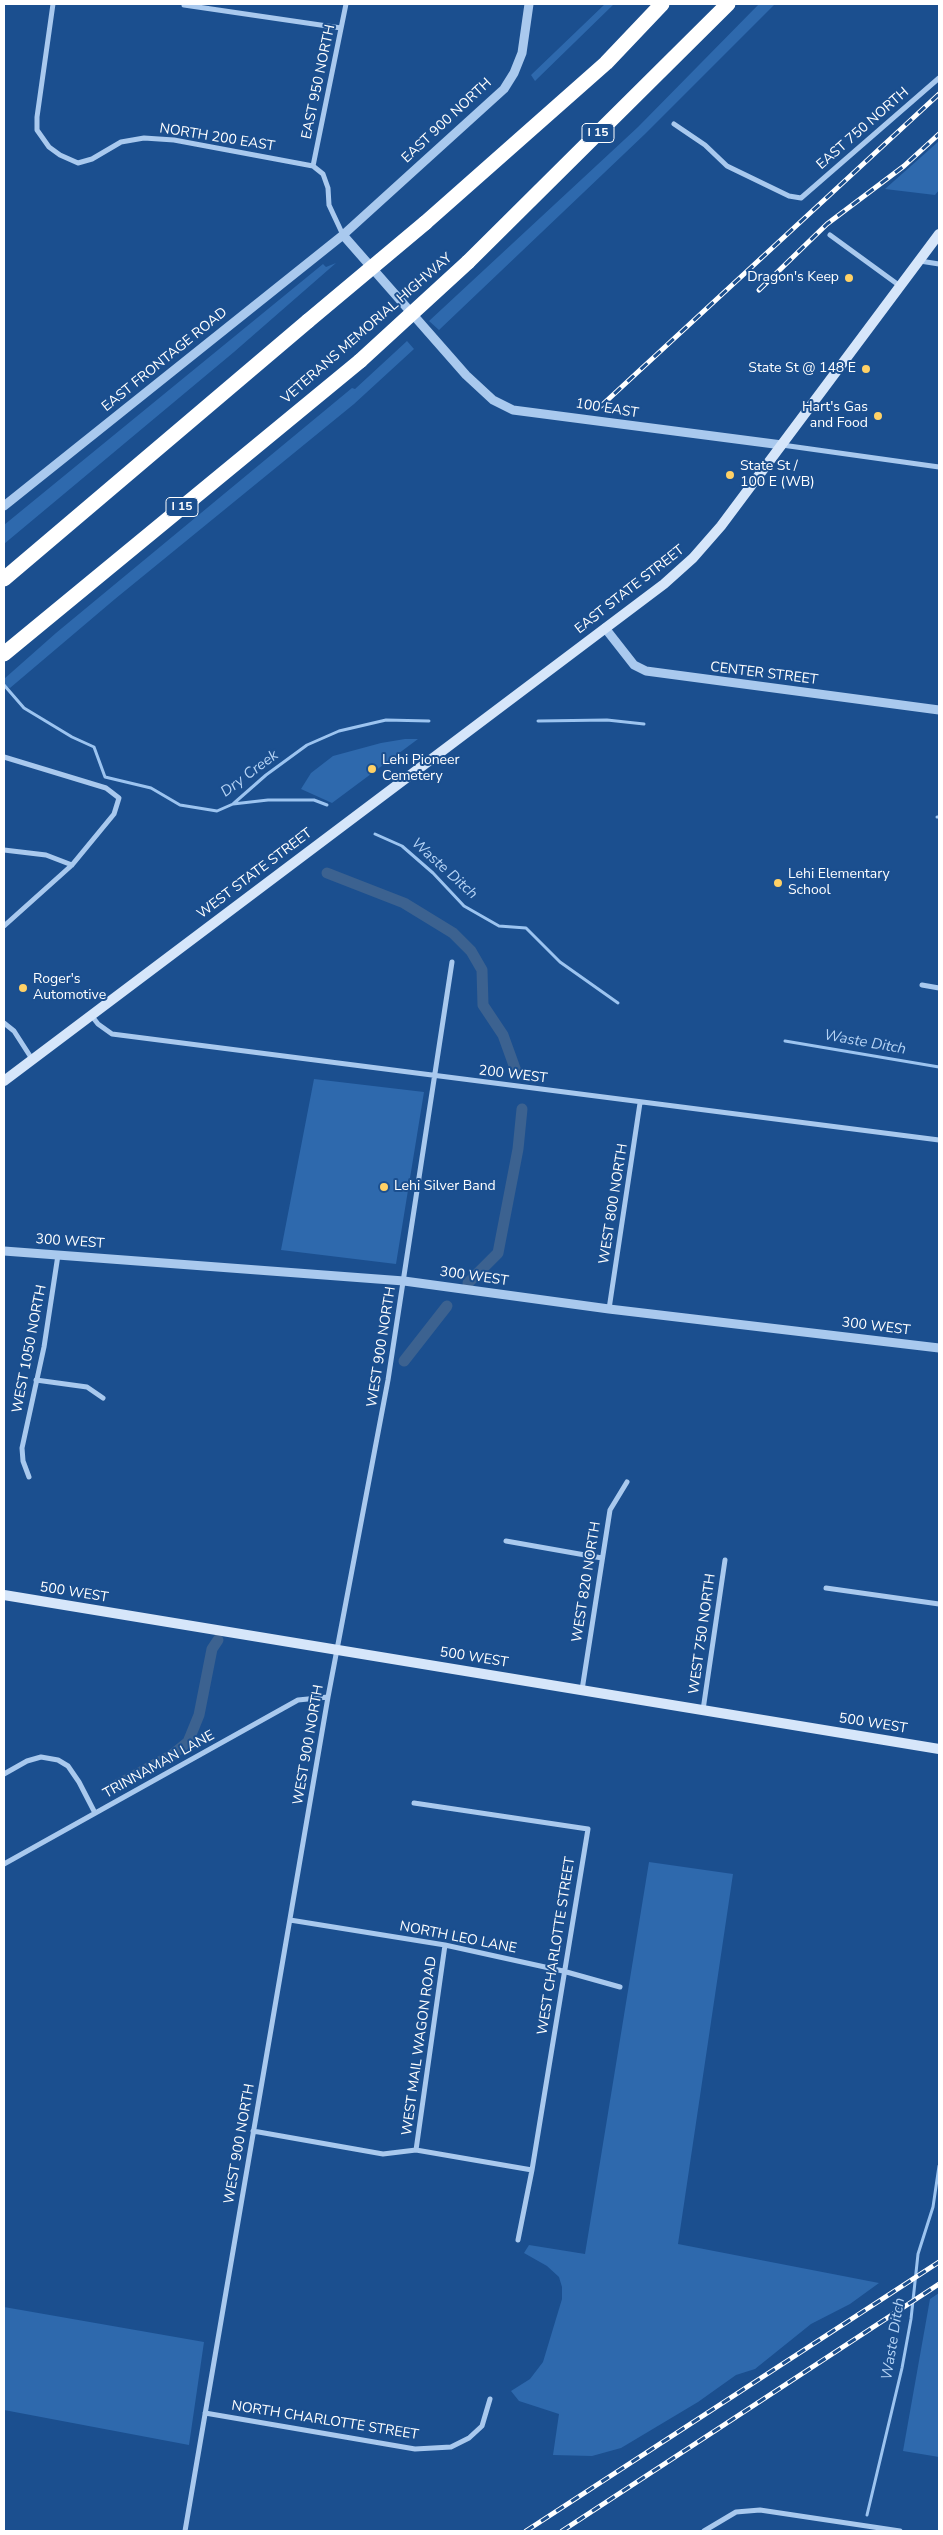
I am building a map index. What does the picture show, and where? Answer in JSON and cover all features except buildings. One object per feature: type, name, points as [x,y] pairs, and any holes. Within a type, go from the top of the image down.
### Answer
[{"type":"highway","points":[[4,579],[426,223],[606,63],[662,4]]},
{"type":"highway","name":"VETERANS MEMORIAL HIGHWAY","points":[[4,654],[360,360],[468,262],[728,4]]},
{"type":"main road","name":"EAST STATE STREET","points":[[522,690],[664,584],[693,558],[721,526],[939,234]]},
{"type":"main road","name":"WEST STATE STREET","points":[[4,1081],[522,690]]},
{"type":"main road","name":"500 WEST","points":[[4,1595],[939,1749]]},
{"type":"street","name":"NORTH 200 EAST","points":[[53,4],[37,117],[37,130],[49,147],[60,155],[78,163],[92,159],[121,142],[144,138],[174,140],[313,166]]},
{"type":"street","points":[[184,4],[341,28]]},
{"type":"street","name":"EAST 950 NORTH","points":[[313,166],[346,4]]},
{"type":"street","name":"EAST 900 NORTH","points":[[343,235],[504,89],[514,73],[522,53],[529,4]]},
{"type":"street","name":"EAST 750 NORTH","points":[[674,124],[705,145],[727,166],[789,196],[801,198],[939,78]]},
{"type":"street","points":[[313,166],[323,174],[328,188],[329,205],[343,235]]},
{"type":"street","name":"100 EAST","points":[[343,235],[466,375],[493,400],[513,410],[939,467]]},
{"type":"street","name":"EAST FRONTAGE ROAD","points":[[4,506],[343,235]]},
{"type":"street","points":[[830,235],[900,286]]},
{"type":"street","points":[[919,261],[939,264]]},
{"type":"street","name":"CENTER STREET","points":[[605,628],[634,665],[646,671],[939,710]]},
{"type":"street","points":[[4,757],[106,788],[119,798],[114,814],[72,865],[4,926]]},
{"type":"street","points":[[4,850],[46,855],[72,865]]},
{"type":"street","name":"WEST 900 NORTH","points":[[185,2531],[328,1697],[379,1434],[436,1076],[452,962]]},
{"type":"street","points":[[922,985],[939,988]]},
{"type":"street","name":"200 WEST","points":[[91,1015],[98,1024],[112,1034],[939,1140]]},
{"type":"street","points":[[4,1023],[14,1031],[32,1059]]},
{"type":"street","name":"WEST 800 NORTH","points":[[610,1309],[640,1103]]},
{"type":"street","name":"300 WEST","points":[[4,1251],[404,1282],[610,1309],[939,1348]]},
{"type":"street","name":"WEST 1050 NORTH","points":[[29,1477],[22,1448],[44,1348],[58,1255]]},
{"type":"street","points":[[36,1380],[87,1387],[103,1398]]},
{"type":"street","name":"WEST 820 NORTH","points":[[582,1690],[610,1510],[628,1482]]},
{"type":"street","points":[[506,1541],[602,1558]]},
{"type":"street","name":"WEST 750 NORTH","points":[[703,1711],[725,1560]]},
{"type":"street","points":[[826,1588],[939,1604]]},
{"type":"street","name":"TRINNAMAN LANE","points":[[4,1864],[298,1700],[328,1697]]},
{"type":"street","points":[[4,1774],[41,1756],[58,1760],[68,1766],[79,1782],[95,1813]]},
{"type":"street","name":"WEST CHARLOTTE STREET","points":[[414,1803],[588,1829],[563,1971],[532,2170],[518,2240]]},
{"type":"street","name":"NORTH LEO LANE","points":[[290,1920],[446,1945],[563,1971],[620,1987]]},
{"type":"street","name":"WEST MAIL WAGON ROAD","points":[[416,2150],[446,1945]]},
{"type":"street","points":[[253,2131],[384,2154],[416,2150],[532,2170]]},
{"type":"street","name":"NORTH CHARLOTTE STREET","points":[[205,2413],[415,2449],[451,2447],[469,2438],[482,2426],[490,2400]]},
{"type":"street","points":[[704,2531],[736,2512],[754,2510],[900,2531]]},
{"type":"shaded area","points":[[605,4],[614,4],[535,81],[531,75]]},
{"type":"shaded area","points":[[759,4],[775,4],[645,134],[439,330],[429,321],[638,127]]},
{"type":"shaded area","points":[[939,141],[939,190],[935,195],[885,189]]},
{"type":"shaded area","points":[[336,263],[234,352],[4,544],[4,525],[323,264],[326,267]]},
{"type":"shaded area","points":[[407,341],[414,349],[354,404],[115,599],[10,688],[4,686],[4,679],[56,633],[352,388],[355,389]]},
{"type":"shaded area","points":[[418,739],[332,803],[301,789],[311,773],[333,756],[381,743]]},
{"type":"shaded area","points":[[314,1079],[424,1092],[396,1264],[281,1250]]},
{"type":"shaded area","points":[[649,1862],[733,1874],[678,2244],[879,2283],[850,2304],[811,2324],[755,2369],[736,2375],[698,2402],[621,2448],[592,2456],[553,2455],[559,2414],[519,2401],[511,2391],[530,2379],[543,2362],[562,2299],[562,2287],[559,2277],[547,2266],[524,2253],[529,2245],[585,2254]]},
{"type":"shaded area","points":[[939,2293],[939,2457],[903,2451],[930,2299]]},
{"type":"shaded area","points":[[4,2307],[204,2342],[189,2445],[4,2410]]},
{"type":"waterway","name":"Dry Creek","points":[[4,685],[24,708],[72,737],[94,747],[105,777],[151,788],[180,805],[217,811],[233,804],[266,775],[307,745],[339,731],[386,720],[429,721]]},
{"type":"waterway","name":"Dry Creek","points":[[538,721],[607,720],[644,724]]},
{"type":"waterway","name":"Waste Ditch","points":[[233,804],[268,800],[314,800],[327,805]]},
{"type":"waterway","name":"Waste Ditch","points":[[375,834],[402,846],[433,873],[464,906],[499,926],[526,928],[560,962],[618,1003]]},
{"type":"waterway","points":[[327,873],[404,903],[453,933],[471,951],[482,970],[483,1005],[503,1035],[516,1071]]},
{"type":"waterway","name":"Waste Ditch","points":[[785,1041],[939,1067]]},
{"type":"waterway","points":[[468,1283],[498,1253],[518,1149],[522,1109]]},
{"type":"waterway","points":[[404,1361],[447,1306]]},
{"type":"waterway","points":[[113,1787],[172,1755],[188,1742],[199,1715],[212,1649],[218,1640]]},
{"type":"waterway","name":"Waste Ditch","points":[[867,2515],[902,2368],[911,2319],[918,2254],[933,2207],[939,2166]]},
{"type":"railway","points":[[601,406],[939,94]]},
{"type":"railway","points":[[759,290],[827,224],[904,166],[939,134]]},
{"type":"railway","points":[[526,2531],[939,2262]]},
{"type":"railway","points":[[562,2531],[939,2284]]},
{"type":"place","name":"Dragon's Keep","points":[[849,278]]},
{"type":"place","name":"State St @ 148 E","points":[[866,369]]},
{"type":"place","name":"Hart's Gas and Food","points":[[878,416]]},
{"type":"place","name":"State St / 100 E (WB)","points":[[730,475]]},
{"type":"place","name":"Lehi Pioneer Cemetery","points":[[372,769]]},
{"type":"place","name":"Lehi Elementary School","points":[[778,883]]},
{"type":"place","name":"Roger's Automotive","points":[[23,988]]},
{"type":"place","name":"Lehi Silver Band","points":[[384,1187]]}]
